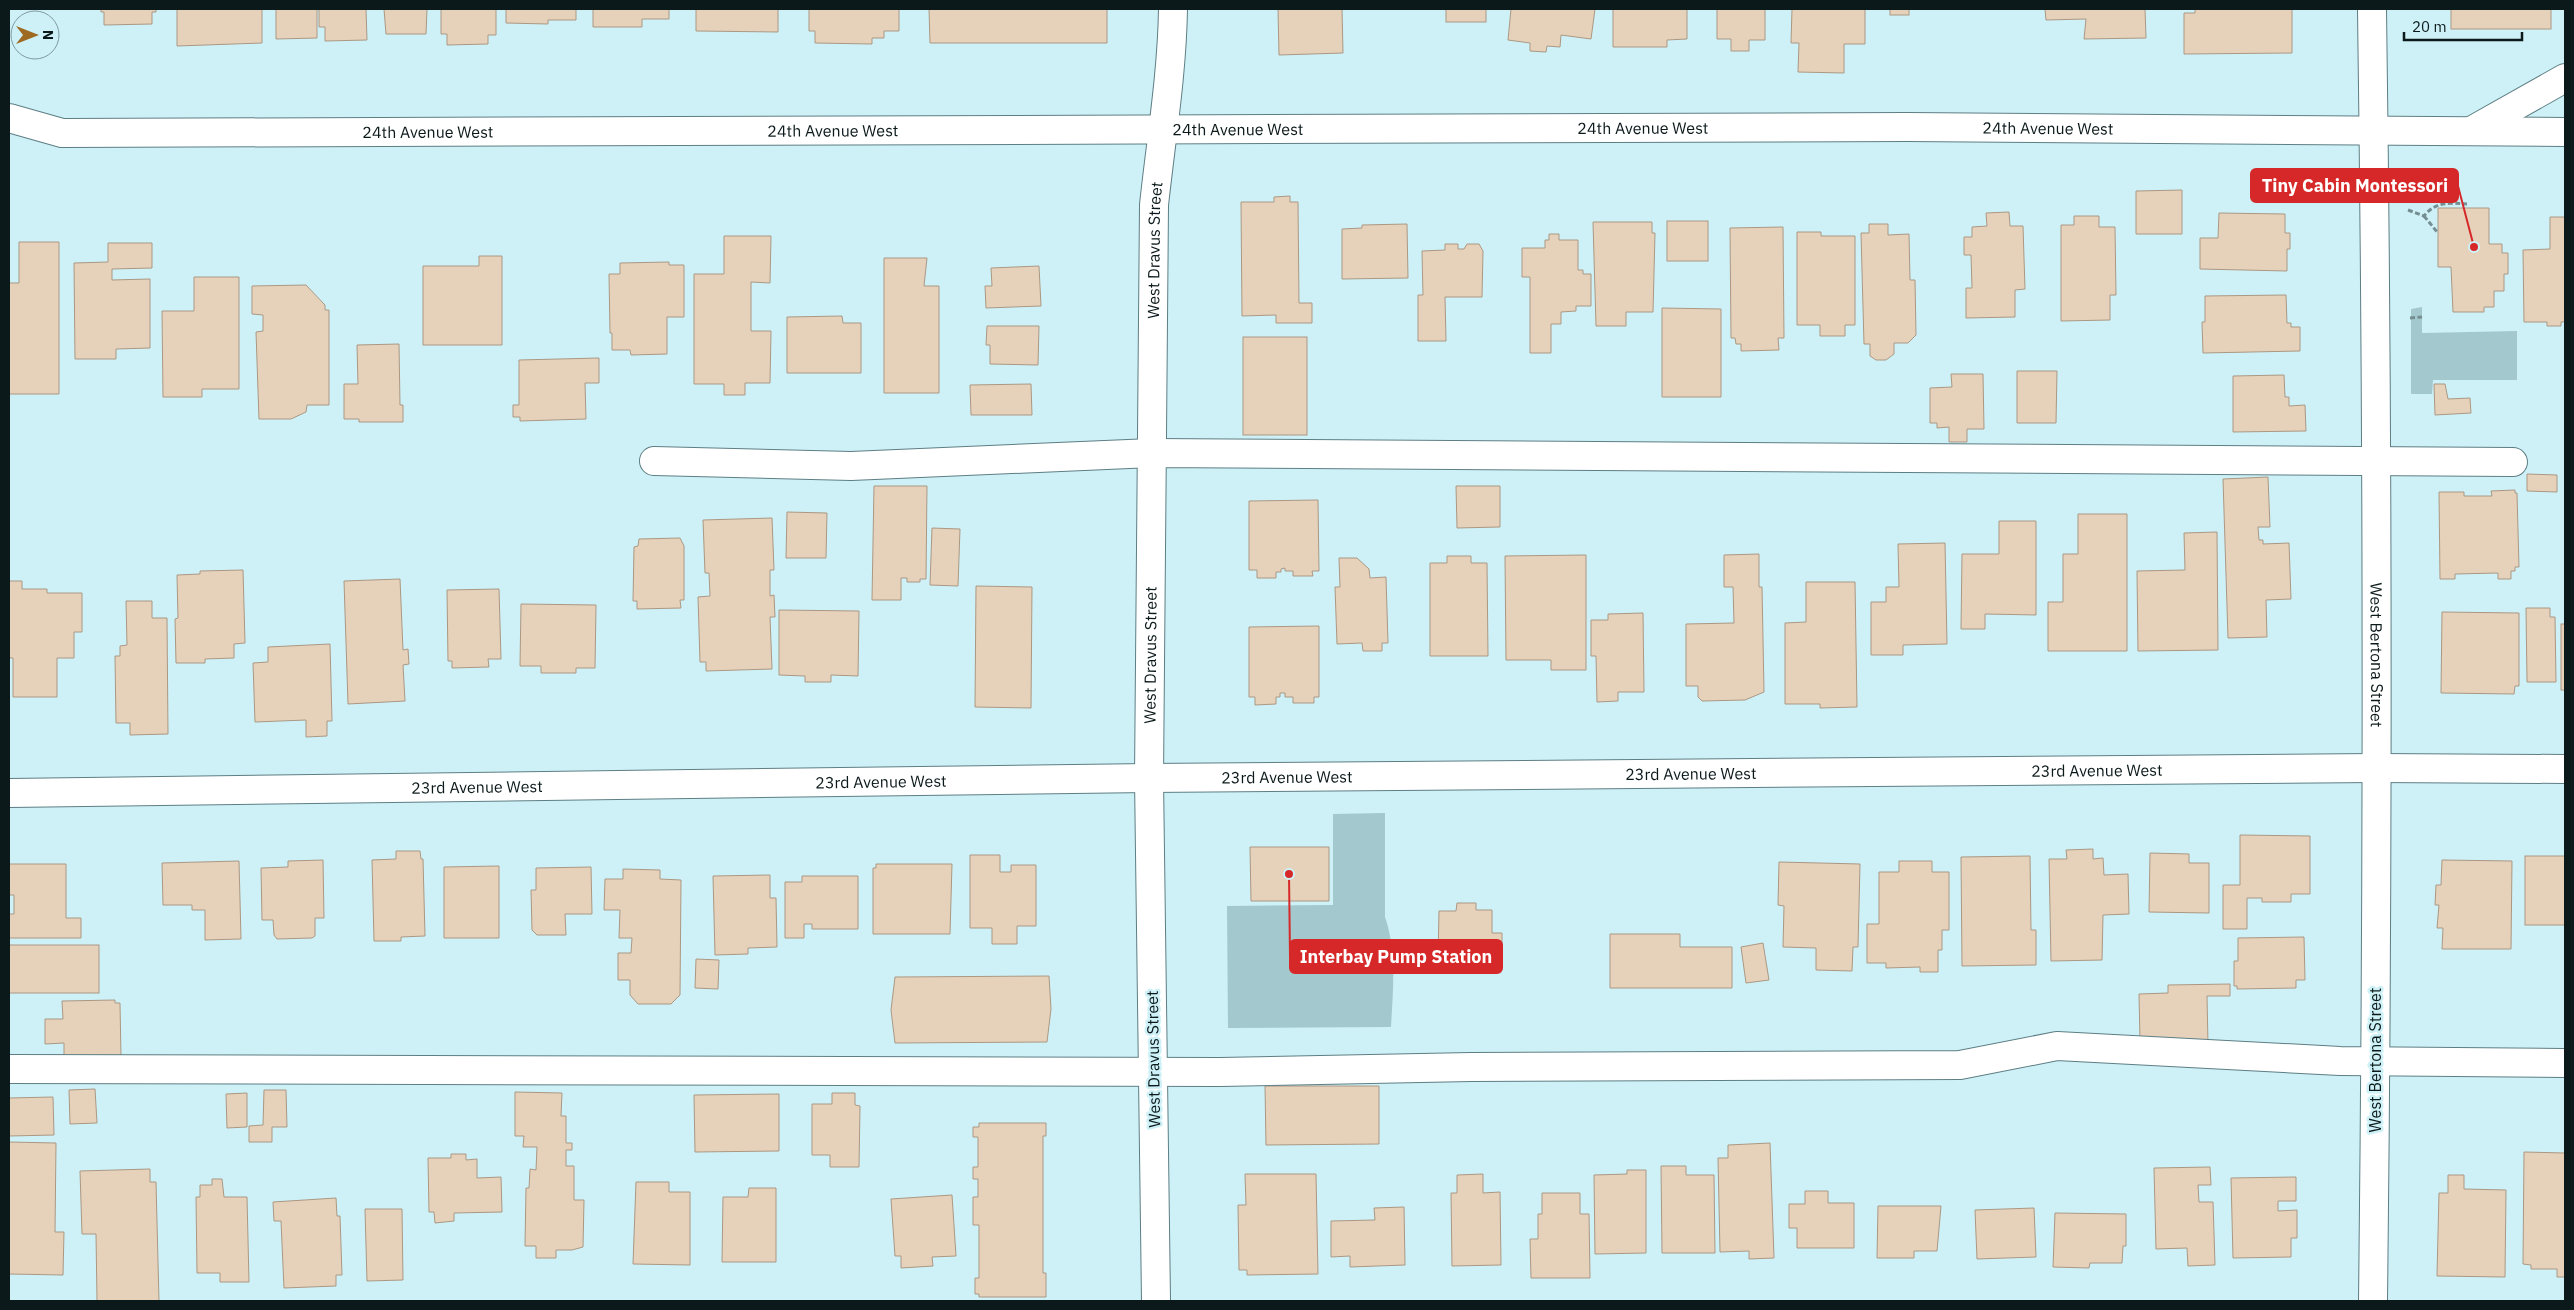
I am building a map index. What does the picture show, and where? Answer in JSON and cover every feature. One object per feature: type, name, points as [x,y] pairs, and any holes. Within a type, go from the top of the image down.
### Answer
[{"type":"street","name":"West Dravus Street","points":[[1156,1301],[1149,778],[1154,205],[1172,48],[1173,9]]},
{"type":"street","name":"West Bertona Street","points":[[2372,9],[2376,462],[2376,1060],[2373,1301]]},
{"type":"street","name":"24th Avenue West","points":[[2469,132],[2565,78]]},
{"type":"street","name":"24th Avenue West","points":[[9,118],[62,133],[1161,131],[1897,127],[2565,132]]},
{"type":"street","points":[[654,461],[851,466],[1152,453],[2513,462]]},
{"type":"street","name":"23rd Avenue West","points":[[9,793],[1149,778],[2375,768],[2565,769]]},
{"type":"street","points":[[9,1069],[1153,1072],[1482,1067],[1960,1065],[2057,1046],[2340,1061],[2565,1063]]},
{"type":"path","points":[[2424,216],[2430,208],[2443,202],[2467,204]]},
{"type":"path","points":[[2407,210],[2424,216],[2438,233]]},
{"type":"path","points":[[2408,318],[2422,317]]},
{"type":"green space","points":[[2422,307],[2422,333],[2517,331],[2517,380],[2433,380],[2432,394],[2411,394],[2411,309]]},
{"type":"green space","points":[[1385,813],[1385,917],[1393,957],[1391,1027],[1228,1028],[1227,906],[1333,905],[1333,814]]},
{"type":"building","points":[[101,9],[156,9],[156,12],[152,12],[152,24],[104,25],[104,12],[101,12]]},
{"type":"building","points":[[177,9],[262,9],[262,43],[177,46]]},
{"type":"building","points":[[276,9],[317,9],[317,38],[276,39]]},
{"type":"building","points":[[319,9],[366,9],[367,40],[325,41],[325,27],[319,27]]},
{"type":"building","points":[[384,9],[427,9],[426,34],[386,34]]},
{"type":"building","points":[[441,9],[496,9],[496,35],[488,35],[488,44],[447,45],[447,34],[441,34]]},
{"type":"building","points":[[506,9],[576,9],[576,20],[548,20],[548,24],[506,23]]},
{"type":"building","points":[[593,9],[669,9],[669,19],[642,19],[642,27],[593,27]]},
{"type":"building","points":[[696,9],[778,9],[778,32],[696,31]]},
{"type":"building","points":[[809,9],[899,9],[899,31],[884,31],[884,38],[872,38],[872,44],[815,43],[815,31],[809,31]]},
{"type":"building","points":[[929,9],[1107,9],[1107,43],[930,43]]},
{"type":"building","points":[[1278,9],[1342,9],[1343,53],[1279,55]]},
{"type":"building","points":[[1446,9],[1486,9],[1486,22],[1446,22]]},
{"type":"building","points":[[1511,9],[1595,9],[1591,39],[1561,35],[1560,47],[1547,46],[1546,52],[1530,51],[1530,43],[1508,40]]},
{"type":"building","points":[[1613,9],[1687,9],[1687,39],[1667,40],[1667,47],[1613,47]]},
{"type":"building","points":[[1717,9],[1765,9],[1765,40],[1749,40],[1749,51],[1731,51],[1731,39],[1717,39]]},
{"type":"building","points":[[1792,9],[1865,9],[1865,44],[1844,44],[1844,73],[1798,72],[1799,43],[1791,43]]},
{"type":"building","points":[[1890,9],[1909,9],[1909,15],[1890,15]]},
{"type":"building","points":[[2045,9],[2145,9],[2146,38],[2084,39],[2086,19],[2046,20]]},
{"type":"building","points":[[2195,9],[2292,9],[2292,53],[2184,54],[2184,13],[2195,13]]},
{"type":"building","points":[[2451,9],[2551,9],[2551,29],[2451,29]]},
{"type":"building","points":[[2182,190],[2182,234],[2136,234],[2136,191]]},
{"type":"building","points":[[1290,196],[1290,202],[1298,202],[1299,303],[1312,303],[1312,323],[1276,323],[1276,315],[1242,316],[1241,202],[1274,202],[1274,197]]},
{"type":"building","points":[[2438,208],[2489,208],[2489,244],[2502,244],[2502,253],[2508,253],[2508,274],[2504,274],[2504,291],[2494,291],[2494,307],[2484,307],[2484,312],[2453,312],[2451,267],[2438,267]]},
{"type":"building","points":[[2009,212],[2010,226],[2023,226],[2025,289],[2015,290],[2015,317],[1966,318],[1966,288],[1972,288],[1971,255],[1964,255],[1964,237],[1972,237],[1972,227],[1987,226],[1986,213]]},
{"type":"building","points":[[2219,213],[2285,214],[2285,233],[2290,233],[2290,249],[2287,249],[2287,271],[2200,269],[2200,238],[2218,238]]},
{"type":"building","points":[[2074,216],[2099,216],[2099,227],[2115,227],[2116,295],[2110,295],[2110,320],[2061,321],[2061,225],[2074,225]]},
{"type":"building","points":[[2550,217],[2565,217],[2565,322],[2561,322],[2561,326],[2547,326],[2547,322],[2524,322],[2523,250],[2550,249]]},
{"type":"building","points":[[1667,221],[1708,221],[1708,261],[1667,261]]},
{"type":"building","points":[[1593,222],[1652,222],[1652,233],[1655,233],[1653,312],[1626,312],[1626,326],[1596,326]]},
{"type":"building","points":[[1407,224],[1408,278],[1342,279],[1342,229],[1362,228],[1362,225]]},
{"type":"building","points":[[1869,224],[1888,224],[1888,235],[1909,234],[1910,280],[1915,280],[1916,335],[1908,343],[1894,343],[1894,354],[1886,360],[1876,360],[1870,356],[1870,344],[1864,344],[1861,233],[1869,233]]},
{"type":"building","points":[[1783,227],[1784,338],[1778,338],[1779,350],[1741,351],[1741,344],[1736,344],[1735,338],[1731,338],[1730,228]]},
{"type":"building","points":[[1797,232],[1821,232],[1821,236],[1855,236],[1855,325],[1845,325],[1845,336],[1820,336],[1820,325],[1797,325]]},
{"type":"building","points":[[1549,234],[1559,234],[1559,240],[1578,240],[1578,270],[1583,270],[1583,274],[1591,274],[1591,306],[1576,306],[1576,311],[1561,312],[1561,324],[1551,324],[1551,353],[1530,353],[1530,277],[1522,277],[1522,248],[1545,248],[1545,240],[1549,240]]},
{"type":"building","points":[[724,236],[771,236],[770,283],[751,282],[751,331],[771,331],[770,383],[745,383],[745,395],[724,395],[724,384],[694,384],[694,274],[724,274]]},
{"type":"building","points":[[19,242],[59,242],[59,394],[9,394],[9,283],[19,283]]},
{"type":"building","points":[[108,243],[152,243],[152,268],[112,269],[112,280],[150,279],[150,348],[116,349],[116,359],[75,359],[74,263],[108,262]]},
{"type":"building","points":[[1445,244],[1458,244],[1458,249],[1464,249],[1467,244],[1479,244],[1483,251],[1482,297],[1445,297],[1446,341],[1418,341],[1418,295],[1423,295],[1422,251],[1445,250]]},
{"type":"building","points":[[479,256],[502,256],[502,345],[423,345],[423,266],[479,266]]},
{"type":"building","points":[[884,258],[927,258],[924,286],[939,286],[939,393],[884,393]]},
{"type":"building","points":[[669,262],[669,265],[684,265],[684,317],[667,317],[667,354],[631,355],[630,350],[612,350],[609,274],[620,274],[620,263]]},
{"type":"building","points":[[1039,266],[1041,306],[986,308],[985,286],[992,286],[991,268]]},
{"type":"building","points":[[194,277],[239,277],[239,389],[202,389],[202,397],[163,397],[162,311],[194,311]]},
{"type":"building","points":[[306,285],[325,305],[325,310],[329,310],[329,405],[307,405],[306,412],[291,419],[259,419],[256,332],[263,331],[263,315],[252,314],[252,286]]},
{"type":"building","points":[[2286,295],[2287,323],[2291,323],[2291,327],[2300,327],[2300,351],[2203,353],[2202,322],[2205,322],[2205,296]]},
{"type":"building","points":[[1662,308],[1721,309],[1721,397],[1662,397]]},
{"type":"building","points":[[842,316],[843,323],[861,323],[861,373],[787,373],[787,317]]},
{"type":"building","points":[[987,326],[1039,326],[1038,365],[990,364],[990,345],[986,345]]},
{"type":"building","points":[[1243,337],[1307,337],[1307,435],[1243,435]]},
{"type":"building","points":[[399,344],[400,405],[403,405],[403,422],[359,422],[359,419],[344,419],[344,384],[358,384],[357,345]]},
{"type":"building","points":[[599,358],[599,383],[585,383],[586,419],[520,421],[520,417],[513,417],[513,405],[519,405],[519,360]]},
{"type":"building","points":[[2017,371],[2057,371],[2056,423],[2017,423]]},
{"type":"building","points":[[1951,374],[1983,374],[1984,429],[1967,429],[1967,442],[1949,442],[1949,427],[1937,428],[1937,423],[1930,423],[1930,388],[1952,387]]},
{"type":"building","points":[[2284,375],[2285,397],[2289,397],[2289,406],[2305,405],[2306,431],[2233,432],[2233,376]]},
{"type":"building","points":[[1031,384],[1032,415],[971,415],[970,385]]},
{"type":"building","points":[[2434,384],[2445,384],[2448,399],[2470,398],[2471,413],[2435,415]]},
{"type":"building","points":[[2527,474],[2557,475],[2557,492],[2527,491]]},
{"type":"building","points":[[2268,477],[2270,527],[2258,527],[2259,540],[2263,540],[2263,544],[2289,543],[2291,599],[2266,600],[2267,637],[2228,638],[2223,479]]},
{"type":"building","points":[[874,486],[927,486],[926,579],[920,579],[920,582],[907,582],[907,578],[901,578],[901,600],[872,600]]},
{"type":"building","points":[[1456,486],[1500,486],[1500,527],[1457,528]]},
{"type":"building","points":[[2515,490],[2515,493],[2517,493],[2519,567],[2515,567],[2515,571],[2511,571],[2511,579],[2498,579],[2498,573],[2455,574],[2455,579],[2440,579],[2439,492],[2464,492],[2464,496],[2492,496],[2491,491]]},
{"type":"building","points":[[1318,500],[1319,571],[1312,571],[1313,576],[1293,576],[1293,571],[1285,571],[1285,568],[1281,569],[1281,572],[1276,572],[1276,578],[1257,578],[1257,570],[1249,570],[1249,501]]},
{"type":"building","points":[[787,512],[827,513],[826,558],[786,558]]},
{"type":"building","points":[[2078,514],[2127,514],[2127,651],[2048,651],[2048,602],[2063,602],[2063,554],[2078,554]]},
{"type":"building","points":[[772,518],[774,570],[770,570],[770,596],[774,595],[775,617],[770,617],[772,669],[706,671],[706,662],[700,662],[698,597],[710,596],[709,573],[705,573],[703,520]]},
{"type":"building","points":[[1999,521],[2036,521],[2036,615],[1985,614],[1985,629],[1961,629],[1962,554],[1999,554]]},
{"type":"building","points":[[932,528],[960,529],[958,586],[930,585]]},
{"type":"building","points":[[2217,532],[2218,650],[2138,651],[2137,571],[2185,570],[2184,533]]},
{"type":"building","points":[[680,538],[684,546],[684,600],[680,600],[681,608],[637,609],[637,601],[633,601],[634,547],[638,546],[639,539]]},
{"type":"building","points":[[1945,543],[1947,644],[1903,645],[1903,655],[1871,655],[1871,602],[1886,602],[1886,587],[1899,587],[1898,544]]},
{"type":"building","points":[[1759,554],[1759,587],[1762,587],[1764,692],[1745,700],[1702,701],[1698,697],[1698,686],[1686,686],[1686,624],[1734,623],[1733,587],[1724,587],[1724,555]]},
{"type":"building","points":[[1586,555],[1586,670],[1551,670],[1551,660],[1506,660],[1505,556]]},
{"type":"building","points":[[1447,556],[1471,556],[1471,563],[1487,563],[1488,656],[1430,656],[1430,563],[1447,563]]},
{"type":"building","points":[[1339,558],[1357,558],[1369,569],[1370,578],[1386,577],[1388,643],[1382,643],[1382,651],[1363,651],[1362,643],[1337,644],[1335,587],[1340,587]]},
{"type":"building","points":[[243,570],[245,643],[234,644],[234,658],[205,659],[205,663],[176,663],[177,575],[200,574],[200,571]]},
{"type":"building","points":[[400,579],[403,650],[408,649],[409,664],[403,665],[405,701],[348,704],[344,581]]},
{"type":"building","points":[[9,581],[22,581],[22,589],[47,589],[47,593],[82,593],[82,632],[74,632],[74,658],[57,658],[57,697],[13,697],[13,658],[9,658]]},
{"type":"building","points":[[1806,582],[1855,582],[1857,707],[1820,708],[1820,704],[1785,704],[1785,623],[1806,622]]},
{"type":"building","points":[[976,586],[1032,587],[1031,708],[975,707]]},
{"type":"building","points":[[499,589],[501,659],[488,659],[489,667],[452,668],[452,661],[448,661],[447,590]]},
{"type":"building","points":[[126,601],[152,601],[152,618],[167,618],[168,734],[130,735],[130,723],[116,723],[115,656],[120,656],[120,646],[127,645]]},
{"type":"building","points":[[521,604],[596,605],[595,668],[576,668],[576,673],[541,673],[541,666],[520,666]]},
{"type":"building","points":[[2526,608],[2550,608],[2550,617],[2555,617],[2556,682],[2527,682]]},
{"type":"building","points":[[779,610],[859,611],[858,676],[831,675],[831,682],[805,682],[805,676],[779,675]]},
{"type":"building","points":[[2442,612],[2519,613],[2519,686],[2515,686],[2514,694],[2441,693]]},
{"type":"building","points":[[1643,613],[1644,692],[1618,692],[1618,701],[1597,702],[1596,656],[1591,656],[1591,620],[1608,620],[1608,614]]},
{"type":"building","points":[[2561,624],[2565,624],[2565,690],[2561,690]]},
{"type":"building","points":[[1319,626],[1319,697],[1314,697],[1314,703],[1293,703],[1293,697],[1285,697],[1285,693],[1280,693],[1280,697],[1276,697],[1276,704],[1255,705],[1255,697],[1249,697],[1249,627]]},
{"type":"building","points":[[330,644],[332,721],[327,721],[327,736],[306,737],[306,720],[255,722],[253,663],[268,662],[268,647]]},
{"type":"building","points":[[2240,835],[2310,836],[2310,894],[2291,894],[2291,902],[2262,902],[2262,898],[2247,898],[2247,929],[2223,929],[2223,885],[2240,885]]},
{"type":"building","points":[[1250,847],[1329,847],[1329,901],[1251,901]]},
{"type":"building","points":[[2093,849],[2093,859],[2103,858],[2104,875],[2128,874],[2129,914],[2103,915],[2102,960],[2051,961],[2049,859],[2067,859],[2066,850]]},
{"type":"building","points":[[396,851],[420,851],[421,859],[423,859],[425,936],[401,937],[401,941],[374,941],[372,860],[396,859]]},
{"type":"building","points":[[2150,853],[2189,854],[2189,863],[2209,863],[2209,913],[2149,912]]},
{"type":"building","points":[[970,855],[1000,855],[1000,872],[1011,872],[1011,865],[1036,865],[1036,926],[1017,926],[1017,944],[992,944],[992,928],[970,928]]},
{"type":"building","points":[[2030,856],[2031,930],[2036,930],[2036,965],[1962,966],[1961,857]]},
{"type":"building","points":[[2525,856],[2565,856],[2565,925],[2525,925]]},
{"type":"building","points":[[323,860],[324,918],[315,918],[315,936],[312,938],[277,939],[274,935],[273,920],[262,920],[261,868],[288,867],[288,861]]},
{"type":"building","points":[[2442,860],[2512,861],[2511,949],[2442,949],[2443,928],[2437,928],[2439,905],[2435,905],[2436,885],[2441,885]]},
{"type":"building","points":[[239,861],[241,939],[205,940],[205,910],[192,910],[192,905],[163,905],[162,863]]},
{"type":"building","points":[[1899,861],[1932,861],[1932,872],[1949,872],[1949,930],[1942,930],[1942,950],[1938,950],[1938,972],[1920,972],[1920,967],[1886,968],[1886,963],[1867,963],[1867,924],[1879,924],[1879,872],[1899,872]]},
{"type":"building","points":[[1779,862],[1860,864],[1858,947],[1853,947],[1852,971],[1816,970],[1816,948],[1783,947],[1784,906],[1778,905]]},
{"type":"building","points":[[9,864],[66,864],[66,918],[81,918],[81,938],[9,938],[9,914],[14,914],[14,895],[9,895]]},
{"type":"building","points":[[876,864],[952,864],[950,934],[873,934],[873,868],[876,868]]},
{"type":"building","points":[[499,866],[499,938],[444,938],[444,867]]},
{"type":"building","points":[[591,867],[592,914],[565,914],[566,935],[537,935],[532,930],[531,890],[536,890],[536,868]]},
{"type":"building","points":[[623,869],[660,870],[660,879],[681,880],[680,995],[671,1004],[638,1004],[630,995],[630,980],[618,980],[618,953],[631,953],[632,938],[619,938],[620,910],[604,910],[605,879],[623,879]]},
{"type":"building","points":[[770,875],[770,898],[776,898],[777,947],[748,948],[748,954],[715,955],[713,876]]},
{"type":"building","points":[[802,876],[858,876],[858,929],[812,929],[812,924],[804,924],[804,938],[785,938],[785,882],[802,882]]},
{"type":"building","points":[[1457,903],[1476,903],[1476,910],[1492,910],[1492,933],[1502,933],[1502,953],[1492,953],[1492,970],[1460,970],[1460,960],[1438,959],[1439,911],[1456,911]]},
{"type":"building","points":[[1610,934],[1680,934],[1680,947],[1732,947],[1732,988],[1610,988]]},
{"type":"building","points":[[2304,937],[2305,980],[2296,980],[2296,988],[2237,989],[2237,986],[2234,986],[2234,961],[2238,961],[2238,938]]},
{"type":"building","points":[[1763,943],[1769,980],[1746,983],[1741,947]]},
{"type":"building","points":[[9,945],[99,945],[99,993],[9,993]]},
{"type":"building","points":[[696,959],[719,960],[718,989],[695,988]]},
{"type":"building","points":[[1049,976],[1051,1009],[1047,1042],[895,1043],[891,1010],[895,977]]},
{"type":"building","points":[[2230,984],[2230,996],[2207,996],[2208,1044],[2140,1041],[2139,994],[2168,993],[2168,985]]},
{"type":"building","points":[[115,1000],[115,1003],[120,1003],[121,1057],[64,1061],[64,1043],[45,1044],[45,1019],[63,1019],[62,1001]]},
{"type":"building","points":[[1265,1086],[1379,1086],[1379,1144],[1266,1145]]},
{"type":"building","points":[[95,1089],[97,1123],[70,1124],[69,1090]]},
{"type":"building","points":[[264,1090],[286,1090],[287,1127],[272,1127],[272,1142],[249,1142],[249,1126],[263,1125]]},
{"type":"building","points":[[515,1092],[562,1093],[561,1116],[566,1116],[566,1143],[572,1143],[572,1150],[566,1150],[566,1166],[574,1166],[574,1200],[584,1200],[583,1247],[572,1250],[556,1250],[556,1258],[536,1258],[536,1246],[525,1246],[526,1188],[529,1188],[530,1169],[536,1170],[537,1147],[523,1147],[524,1136],[515,1136]]},
{"type":"building","points":[[247,1093],[247,1127],[227,1128],[226,1094]]},
{"type":"building","points":[[832,1093],[855,1093],[855,1105],[860,1106],[859,1167],[830,1167],[830,1155],[812,1155],[812,1104],[832,1104]]},
{"type":"building","points":[[779,1094],[779,1151],[695,1152],[694,1095]]},
{"type":"building","points":[[53,1097],[54,1135],[9,1136],[9,1098]]},
{"type":"building","points":[[979,1123],[1046,1123],[1046,1136],[1043,1136],[1043,1273],[1046,1273],[1046,1297],[979,1297],[979,1294],[975,1294],[975,1278],[979,1278],[979,1225],[973,1225],[973,1197],[978,1197],[978,1179],[973,1179],[973,1167],[978,1167],[978,1137],[973,1137],[973,1127],[979,1127]]},
{"type":"building","points":[[9,1142],[56,1143],[55,1232],[64,1232],[63,1275],[9,1274]]},
{"type":"building","points":[[1770,1143],[1774,1258],[1749,1259],[1749,1251],[1720,1252],[1718,1158],[1728,1158],[1728,1145]]},
{"type":"building","points":[[2524,1152],[2565,1153],[2565,1277],[2557,1277],[2557,1269],[2531,1269],[2531,1265],[2523,1264]]},
{"type":"building","points":[[451,1154],[466,1154],[466,1160],[477,1159],[477,1178],[501,1177],[502,1212],[454,1213],[454,1221],[435,1223],[434,1212],[429,1212],[428,1158],[451,1158]]},
{"type":"building","points":[[1661,1166],[1686,1166],[1686,1175],[1714,1175],[1715,1253],[1662,1253]]},
{"type":"building","points":[[2210,1167],[2211,1185],[2198,1185],[2199,1202],[2213,1202],[2215,1265],[2188,1266],[2187,1248],[2156,1249],[2154,1168]]},
{"type":"building","points":[[150,1169],[150,1182],[156,1182],[159,1301],[97,1301],[96,1234],[82,1234],[80,1171]]},
{"type":"building","points":[[1627,1170],[1646,1170],[1646,1253],[1595,1254],[1594,1175],[1627,1174]]},
{"type":"building","points":[[1245,1174],[1316,1174],[1318,1274],[1247,1275],[1247,1270],[1239,1270],[1238,1205],[1246,1205]]},
{"type":"building","points":[[1483,1174],[1483,1193],[1500,1192],[1501,1265],[1452,1266],[1451,1193],[1457,1193],[1457,1175]]},
{"type":"building","points":[[2448,1175],[2464,1175],[2464,1189],[2506,1190],[2505,1277],[2437,1276],[2439,1193],[2448,1193]]},
{"type":"building","points":[[2296,1177],[2296,1201],[2278,1201],[2278,1211],[2297,1210],[2297,1238],[2291,1238],[2291,1257],[2233,1258],[2231,1178]]},
{"type":"building","points":[[212,1179],[222,1179],[224,1197],[247,1197],[249,1282],[220,1282],[220,1273],[197,1273],[196,1197],[200,1197],[200,1185],[212,1185]]},
{"type":"building","points":[[636,1182],[669,1182],[669,1192],[690,1192],[690,1265],[633,1264]]},
{"type":"building","points":[[749,1188],[776,1188],[776,1262],[722,1262],[723,1197],[748,1197]]},
{"type":"building","points":[[1805,1191],[1828,1191],[1828,1203],[1854,1203],[1854,1248],[1797,1248],[1797,1228],[1789,1228],[1789,1204],[1805,1204]]},
{"type":"building","points":[[1542,1193],[1580,1193],[1580,1214],[1589,1214],[1590,1278],[1531,1278],[1530,1239],[1538,1239],[1538,1214],[1542,1214]]},
{"type":"building","points":[[952,1195],[956,1256],[932,1257],[933,1266],[901,1268],[901,1256],[895,1256],[891,1199]]},
{"type":"building","points":[[336,1198],[337,1216],[340,1216],[342,1275],[336,1275],[336,1286],[284,1288],[281,1221],[274,1221],[273,1202]]},
{"type":"building","points":[[1878,1206],[1941,1206],[1937,1251],[1914,1251],[1914,1258],[1877,1258]]},
{"type":"building","points":[[1404,1207],[1405,1265],[1350,1267],[1350,1256],[1331,1257],[1331,1221],[1375,1220],[1374,1208]]},
{"type":"building","points":[[2034,1208],[2036,1257],[1977,1259],[1975,1210]]},
{"type":"building","points":[[365,1209],[402,1209],[403,1280],[367,1281]]},
{"type":"building","points":[[2055,1213],[2126,1214],[2126,1246],[2123,1246],[2122,1263],[2090,1263],[2089,1268],[2053,1267]]},
{"type":"place","name":"Tiny Cabin Montessori","points":[[2474,247]]},
{"type":"place","name":"Interbay Pump Station","points":[[1289,874]]}]
